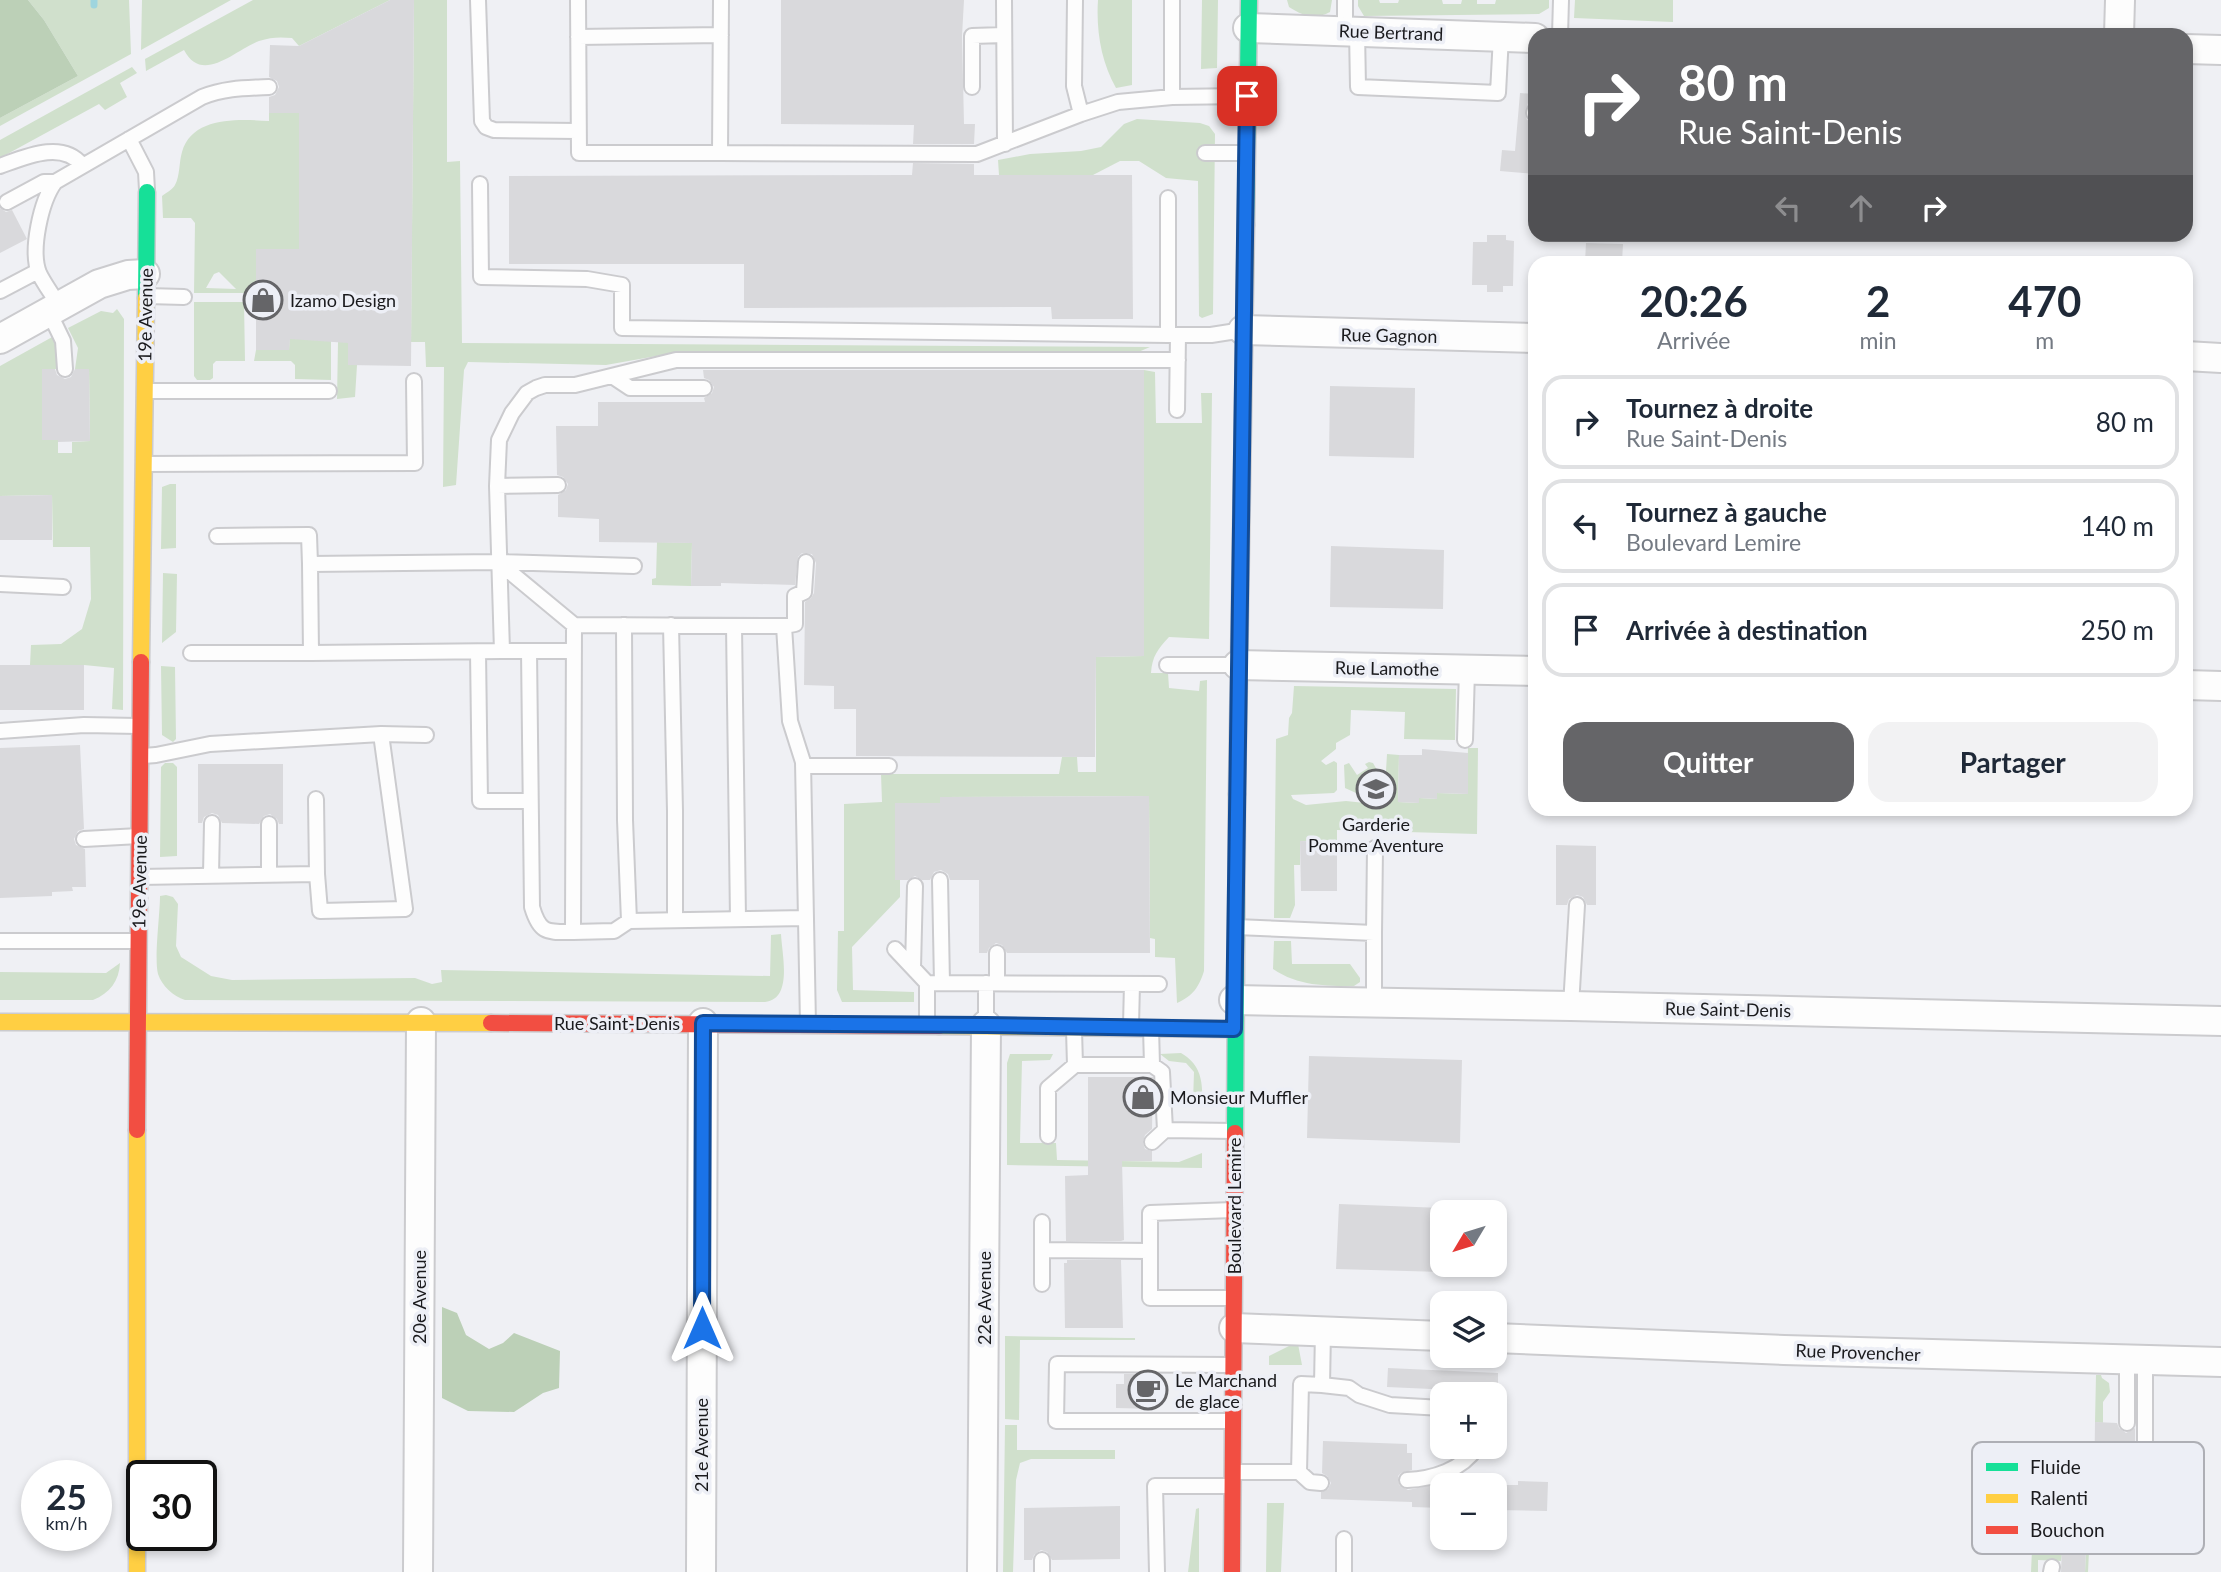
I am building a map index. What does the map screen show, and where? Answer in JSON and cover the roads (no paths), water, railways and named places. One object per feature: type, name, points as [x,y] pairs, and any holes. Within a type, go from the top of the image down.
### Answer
[{"type":"street","name":"Boulevard Lemire","points":[[1231,1572],[1235,1210],[1234,1000],[1249,0]]},
{"type":"street","points":[[2119,28],[2120,0]]},
{"type":"street","name":"Rue Bertrand","points":[[1248,28],[1528,38]]},
{"type":"street","points":[[2193,49],[2221,50]]},
{"type":"street","name":"19e Avenue","points":[[137,1572],[137,1022],[147,192]]},
{"type":"street","points":[[0,339],[113,279],[145,285]]},
{"type":"street","name":"Rue Gagnon","points":[[1243,330],[1528,338]]},
{"type":"street","points":[[2193,356],[2221,358]]},
{"type":"street","name":"Rue Lamothe","points":[[1238,665],[1528,671]]},
{"type":"street","points":[[2193,685],[2221,686]]},
{"type":"street","name":"Rue Saint-Denis","points":[[1234,1000],[2221,1021]]},
{"type":"street","name":"Rue Saint-Denis","points":[[0,1022],[927,1024],[1234,1029]]},
{"type":"street","name":"20e Avenue","points":[[418,1572],[421,1022]]},
{"type":"street","name":"21e Avenue","points":[[701,1572],[703,1023]]},
{"type":"street","name":"22e Avenue","points":[[982,1572],[986,1025]]},
{"type":"street","points":[[1234,1328],[1430,1335]]},
{"type":"street","name":"Rue Provencher","points":[[1507,1339],[1784,1350],[2221,1362]]},
{"type":"lane","points":[[478,0],[482,121],[486,127],[494,130],[578,131]]},
{"type":"lane","points":[[578,0],[579,153],[977,154],[1081,114],[1126,101],[1247,96]]},
{"type":"lane","points":[[720,153],[721,0]]},
{"type":"lane","points":[[1004,0],[1005,144]]},
{"type":"lane","points":[[1075,0],[1074,86],[1081,114]]},
{"type":"lane","points":[[1172,0],[1172,97]]},
{"type":"lane","points":[[1345,0],[1358,87],[1498,93],[1501,36]]},
{"type":"lane","points":[[1560,28],[1562,0]]},
{"type":"lane","points":[[578,37],[721,35]]},
{"type":"lane","points":[[972,87],[972,36],[1004,35]]},
{"type":"lane","points":[[65,369],[63,341],[54,309],[38,271],[40,213],[47,193],[55,182],[82,165],[174,112],[217,91],[269,87]]},
{"type":"lane","points":[[129,139],[146,172],[147,192]]},
{"type":"lane","points":[[0,166],[48,152],[68,153],[82,165]]},
{"type":"lane","points":[[1205,153],[1246,153]]},
{"type":"lane","points":[[7,202],[44,182],[55,182]]},
{"type":"lane","points":[[480,184],[481,277],[587,279],[622,285],[622,328],[1173,335],[1211,335],[1243,330]]},
{"type":"lane","points":[[1168,198],[1173,335],[1178,360],[1177,410]]},
{"type":"lane","points":[[0,291],[38,271]]},
{"type":"lane","points":[[145,285],[184,297]]},
{"type":"lane","points":[[502,651],[498,562],[499,440],[512,412],[527,393],[545,386],[575,385],[676,360],[1178,360]]},
{"type":"lane","points":[[612,376],[630,388],[704,388]]},
{"type":"lane","points":[[143,464],[415,463],[414,381]]},
{"type":"lane","points":[[144,391],[329,391]]},
{"type":"lane","points":[[497,486],[558,485]]},
{"type":"lane","points":[[217,536],[309,535],[311,653]]},
{"type":"lane","points":[[498,562],[574,625],[734,626],[795,624],[795,596],[804,592],[806,562]]},
{"type":"lane","points":[[310,564],[498,562],[634,566]]},
{"type":"lane","points":[[0,584],[63,587]]},
{"type":"lane","points":[[573,932],[574,625]]},
{"type":"lane","points":[[624,625],[625,820],[629,921]]},
{"type":"lane","points":[[671,625],[675,920]]},
{"type":"lane","points":[[734,626],[737,919]]},
{"type":"lane","points":[[784,626],[790,721],[803,766],[808,1024]]},
{"type":"lane","points":[[529,651],[531,901],[536,921],[542,929],[549,932],[614,931],[629,921],[806,918]]},
{"type":"lane","points":[[191,653],[574,651]]},
{"type":"lane","points":[[478,652],[480,801],[530,801]]},
{"type":"lane","points":[[1167,665],[1238,665]]},
{"type":"lane","points":[[1465,740],[1467,670]]},
{"type":"lane","points":[[0,731],[84,725],[140,726]]},
{"type":"lane","points":[[316,799],[320,911],[405,909],[381,734]]},
{"type":"lane","points":[[140,756],[210,744],[381,734],[426,735]]},
{"type":"lane","points":[[803,766],[889,766]]},
{"type":"lane","points":[[211,876],[212,823]]},
{"type":"lane","points":[[269,824],[269,874]]},
{"type":"lane","points":[[84,839],[139,836]]},
{"type":"lane","points":[[1374,1002],[1375,848]]},
{"type":"lane","points":[[139,877],[317,874]]},
{"type":"lane","points":[[940,880],[942,983]]},
{"type":"lane","points":[[913,968],[915,886]]},
{"type":"lane","points":[[1571,1006],[1577,905]]},
{"type":"lane","points":[[1235,927],[1374,933]]},
{"type":"lane","points":[[0,941],[138,941]]},
{"type":"lane","points":[[895,949],[927,983],[927,1024]]},
{"type":"lane","points":[[986,1025],[997,953]]},
{"type":"lane","points":[[927,983],[1159,984]]},
{"type":"lane","points":[[1131,1027],[1132,984]]},
{"type":"lane","points":[[1074,1026],[1075,1065]]},
{"type":"lane","points":[[1151,1028],[1152,1065]]},
{"type":"lane","points":[[1048,1136],[1048,1087],[1075,1065],[1152,1065],[1162,1072],[1158,1113],[1165,1130]]},
{"type":"lane","points":[[1152,1142],[1165,1130],[1234,1131]]},
{"type":"lane","points":[[1234,1298],[1150,1298],[1150,1213],[1235,1210]]},
{"type":"lane","points":[[1042,1222],[1042,1284]]},
{"type":"lane","points":[[1042,1251],[1150,1251]]},
{"type":"lane","points":[[1322,1385],[1323,1331]]},
{"type":"lane","points":[[2127,1423],[2127,1393],[2136,1359]]},
{"type":"lane","points":[[2136,1359],[2144,1394],[2144,1442]]},
{"type":"lane","points":[[1233,1421],[1056,1421],[1057,1364],[1234,1365]]},
{"type":"lane","points":[[1299,1472],[1301,1384],[1349,1388],[1359,1395],[1390,1405],[1430,1407]]},
{"type":"lane","points":[[2127,1393],[2144,1394]]},
{"type":"lane","points":[[1407,1479],[1448,1472],[1467,1459]]},
{"type":"lane","points":[[1157,1572],[1155,1486],[1299,1472],[1310,1482],[1321,1483]]},
{"type":"lane","points":[[1344,1539],[1344,1572]]},
{"type":"waterway","points":[[94,0],[94,5]]},
{"type":"place","name":"Izamo Design","points":[[263,300]]},
{"type":"place","name":"Garderie Pomme Aventure","points":[[1376,789]]},
{"type":"place","name":"Monsieur Muffler","points":[[1143,1097]]},
{"type":"place","name":"Le Marchand de glace","points":[[1148,1390]]}]
